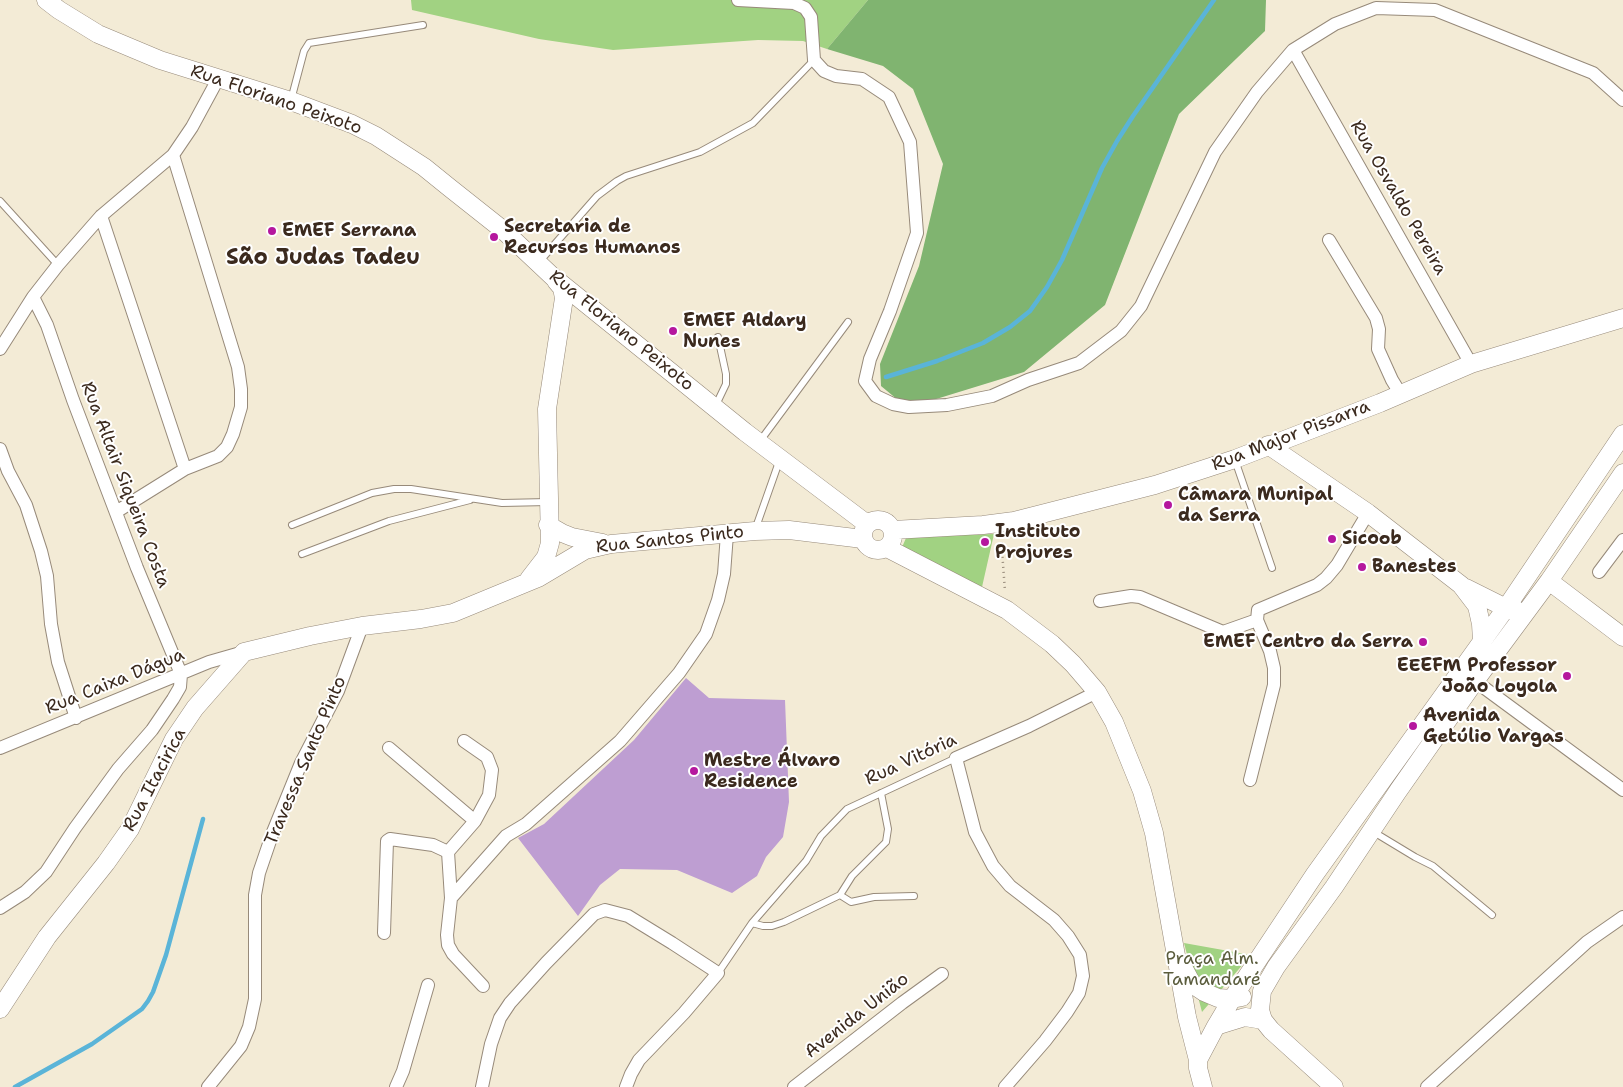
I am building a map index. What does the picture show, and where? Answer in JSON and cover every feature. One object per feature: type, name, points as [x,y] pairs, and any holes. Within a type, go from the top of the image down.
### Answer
[{"type":"street","name":"Rua Floriano Peixoto","points":[[46,0],[98,34],[160,60],[291,101],[352,124],[376,136],[424,168],[502,230],[553,276],[715,408],[780,458],[865,532]]},
{"type":"street","points":[[738,0],[794,3],[805,8],[810,17],[814,60],[824,71],[836,76],[862,79],[889,97],[910,142],[917,233],[890,311],[870,359],[865,381],[876,396],[893,404],[909,406],[947,406],[992,396],[1028,380],[1079,363],[1121,331],[1141,306],[1215,152],[1257,92],[1293,50],[1335,24],[1376,8],[1435,10],[1593,73],[1623,100]]},
{"type":"street","name":"Rua Osvaldo Pereira","points":[[1293,50],[1471,364]]},
{"type":"street","points":[[0,349],[33,297],[58,265],[102,216],[172,155],[192,127],[218,79]]},
{"type":"street","points":[[116,512],[185,470],[218,456],[227,448],[241,407],[242,389],[238,367],[172,155]]},
{"type":"street","points":[[102,216],[185,470]]},
{"type":"street","points":[[1329,240],[1376,318],[1379,328],[1378,349],[1400,393]]},
{"type":"street","points":[[244,652],[362,626],[453,613],[526,582],[546,557],[550,543],[548,524],[547,409],[564,292],[553,276]]},
{"type":"street","name":"Rua Altair Siqueira Costa","points":[[0,908],[25,892],[46,872],[118,769],[152,730],[180,687],[181,674],[137,568],[73,400],[47,325],[33,297]]},
{"type":"street","points":[[561,318],[577,304],[592,307]]},
{"type":"street","name":"Rua Major Pissarra","points":[[892,530],[1014,521],[1155,486],[1380,403],[1471,364],[1623,318]]},
{"type":"street","points":[[1293,461],[1290,446],[1297,434]]},
{"type":"street","points":[[1198,1060],[1232,999],[1315,874],[1506,608],[1623,434]]},
{"type":"street","points":[[1268,445],[1368,513],[1460,585],[1506,608],[1511,610],[1521,607],[1549,581]]},
{"type":"street","points":[[0,448],[4,475],[26,505],[41,551],[47,576],[51,624],[58,662],[76,718]]},
{"type":"street","points":[[1334,1087],[1271,1030],[1263,1020],[1260,1010],[1262,991],[1276,967],[1334,887],[1475,681],[1549,581],[1623,473]]},
{"type":"street","points":[[1250,780],[1274,685],[1272,660],[1256,614],[1262,607],[1317,585],[1326,578],[1337,565],[1368,513]]},
{"type":"street","points":[[888,548],[894,536],[892,530],[882,520],[874,520],[865,532],[868,548],[878,551],[888,548],[1007,610],[1052,644],[1097,692],[1114,722],[1142,791],[1154,833],[1178,958],[1187,1017],[1203,1087]]},
{"type":"street","points":[[548,524],[562,534],[611,544]]},
{"type":"street","name":"Rua Santos Pinto","points":[[526,582],[556,568],[586,550],[611,544],[755,531],[865,532]]},
{"type":"street","points":[[451,898],[506,836],[526,824],[620,741],[679,673],[706,634],[718,600],[724,574],[727,534]]},
{"type":"street","points":[[1599,572],[1623,540]]},
{"type":"street","points":[[1549,581],[1623,637]]},
{"type":"street","points":[[1460,585],[1477,606],[1482,641]]},
{"type":"street","points":[[1100,601],[1131,596],[1140,597],[1223,632],[1257,620]]},
{"type":"street","name":"Travessa Santo Pinto","points":[[208,1087],[241,1046],[249,1027],[255,999],[255,895],[259,873],[273,832],[301,763],[338,691],[362,626]]},
{"type":"street","name":"Rua Caixa Dágua","points":[[0,748],[209,662],[244,652]]},
{"type":"street","name":"Rua Itacirica","points":[[0,1009],[47,937],[106,863],[130,829],[174,739],[194,708],[244,652]]},
{"type":"street","points":[[1475,681],[1623,790]]},
{"type":"street","name":"Rua Vitória","points":[[956,758],[1029,726],[1097,692]]},
{"type":"street","points":[[464,741],[487,757],[492,770],[489,795],[475,821],[448,852],[451,898],[447,935],[448,945],[452,954],[483,986]]},
{"type":"street","points":[[389,748],[475,821]]},
{"type":"street","points":[[956,758],[976,832],[993,866],[1010,886],[1054,920],[1068,936],[1080,955],[1083,976],[1079,993],[1045,1041],[1006,1087]]},
{"type":"street","points":[[384,933],[387,841],[390,839],[433,845],[448,852]]},
{"type":"street","points":[[1315,874],[1334,887]]},
{"type":"street","points":[[482,1087],[491,1044],[500,1018],[510,1003],[594,914],[605,910],[628,916],[718,972],[684,1013],[639,1060],[626,1087]]},
{"type":"street","points":[[1427,1087],[1587,942],[1623,917]]},
{"type":"street","points":[[1178,958],[1192,984],[1218,998],[1232,999],[1262,991]]},
{"type":"street","name":"Avenida União","points":[[794,1087],[942,974]]},
{"type":"street","points":[[396,1087],[403,1071],[428,985]]},
{"type":"street","points":[[1216,1026],[1245,1017],[1263,1020]]},
{"type":"lane","points":[[291,101],[304,51],[308,43],[424,25]]},
{"type":"lane","points":[[538,263],[597,196],[617,181],[626,176],[700,152],[753,123],[814,60]]},
{"type":"lane","points":[[0,201],[58,265]]},
{"type":"lane","points":[[759,442],[848,322]]},
{"type":"lane","points":[[715,408],[726,384],[726,374],[718,337]]},
{"type":"lane","points":[[755,531],[780,458]]},
{"type":"lane","points":[[1234,458],[1272,568]]},
{"type":"lane","points":[[292,525],[372,493],[394,489],[411,489],[502,502],[548,502]]},
{"type":"lane","points":[[302,554],[390,521],[472,499]]},
{"type":"lane","name":"Rua Vitória","points":[[718,972],[752,922],[806,861],[821,836],[847,809],[956,758]]},
{"type":"lane","points":[[752,922],[763,926],[772,926],[840,895],[852,876],[886,842],[888,829],[881,793]]},
{"type":"lane","points":[[1371,831],[1415,858],[1433,866],[1492,915]]},
{"type":"lane","points":[[840,895],[851,902],[874,897],[914,896]]},
{"type":"path","points":[[1000,523],[1007,610]]},
{"type":"green space","points":[[411,0],[868,0],[827,49],[803,41],[758,40],[613,50],[539,39],[412,10]]},
{"type":"green space","points":[[868,0],[1266,0],[1265,31],[1179,114],[1105,305],[1024,372],[920,404],[898,400],[881,386],[880,364],[919,266],[943,164],[913,89],[883,66],[827,49]]},
{"type":"green space","points":[[994,534],[982,587],[900,552],[906,538]]},
{"type":"green space","name":"Praça Alm. Tamandaré","points":[[1184,943],[1251,955],[1202,1012]]},
{"type":"building","name":"Mestre Álvaro Residence","points":[[686,678],[709,698],[785,700],[789,802],[783,837],[766,857],[757,876],[732,893],[677,870],[620,869],[600,885],[578,916],[518,838],[544,824],[634,740]]},
{"type":"waterway","points":[[886,377],[937,361],[983,343],[1010,327],[1030,311],[1047,287],[1062,260],[1102,168],[1117,141],[1214,0]]},
{"type":"waterway","points":[[15,1087],[92,1044],[142,1009],[148,1001],[166,955],[203,819]]},
{"type":"place","name":"EMEF Serrana","points":[[272,231]]},
{"type":"place","name":"Secretaria de Recursos Humanos","points":[[494,237]]},
{"type":"place","name":"EMEF Aldary Nunes","points":[[673,331]]},
{"type":"place","name":"Câmara Munipal da Serra","points":[[1168,505]]},
{"type":"place","name":"Sicoob","points":[[1332,539]]},
{"type":"place","name":"Instituto Projures","points":[[985,542]]},
{"type":"place","name":"Banestes","points":[[1362,567]]},
{"type":"place","name":"EMEF Centro da Serra","points":[[1423,642]]},
{"type":"place","name":"EEEFM Professor João Loyola","points":[[1567,676]]},
{"type":"place","name":"Avenida Getúlio Vargas","points":[[1413,726]]},
{"type":"place","name":"Mestre Álvaro Residence","points":[[694,771]]},
{"type":"district","name":"São Judas Tadeu","points":[[323,258]]}]
